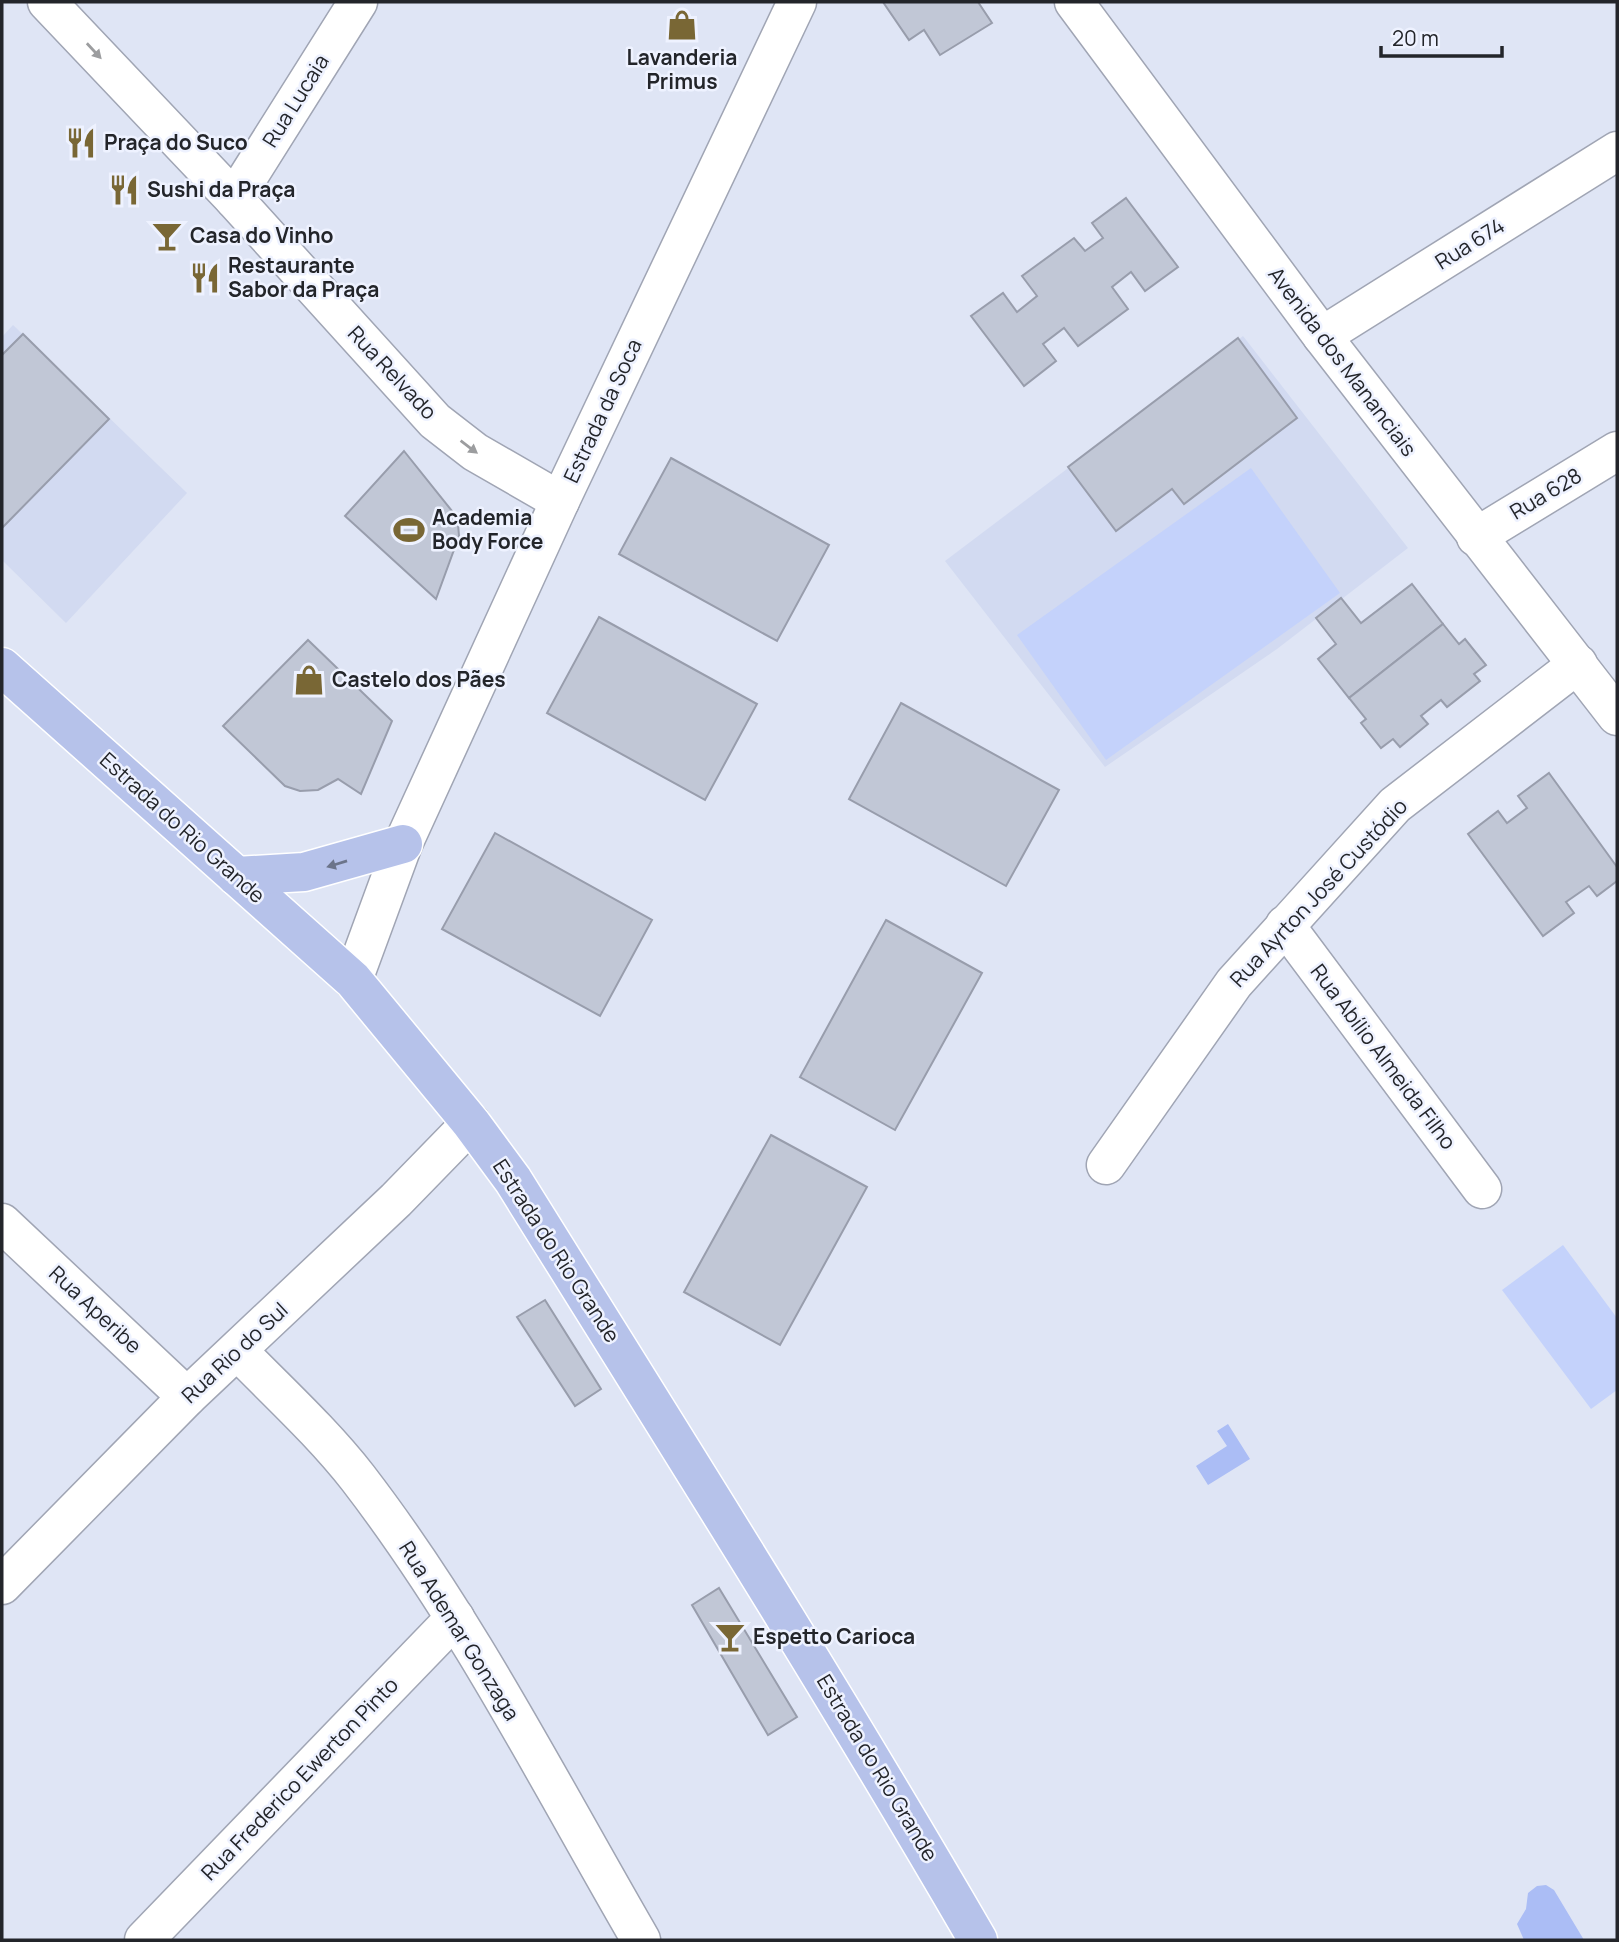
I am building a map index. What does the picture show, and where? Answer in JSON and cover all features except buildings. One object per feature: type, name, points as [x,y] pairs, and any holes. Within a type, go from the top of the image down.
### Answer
[{"type":"main road","name":"Estrada do Rio Grande","points":[[2,667],[353,980],[471,1123],[513,1180],[785,1616],[880,1771],[978,1940]]},
{"type":"main road","points":[[236,876],[304,872],[403,844]]},
{"type":"street","name":"Rua Relvado","points":[[47,2],[234,200],[435,421],[475,452],[560,501]]},
{"type":"street","name":"Rua Lucaia","points":[[234,200],[358,2]]},
{"type":"street","name":"Estrada da Soca","points":[[353,980],[403,844],[560,501],[797,2]]},
{"type":"street","name":"Avenida dos Mananciais","points":[[1074,2],[1322,336],[1617,716]]},
{"type":"street","name":"Rua 674","points":[[1322,336],[1617,151]]},
{"type":"street","name":"Rua 628","points":[[1476,537],[1617,451]]},
{"type":"street","name":"Rua Ayrton José Custódio","points":[[1106,1165],[1234,983],[1395,805],[1578,664]]},
{"type":"street","name":"Rua Abílio Almeida Filho","points":[[1285,925],[1482,1189]]},
{"type":"street","name":"Rua Rio do Sul","points":[[2,1586],[187,1397],[396,1200],[471,1123]]},
{"type":"street","name":"Rua Aperibe","points":[[2,1223],[187,1397]]},
{"type":"street","name":"Rua Ademar Gonzaga","points":[[238,1351],[356,1476],[409,1547],[455,1618],[641,1940]]},
{"type":"street","name":"Rua Frederico Ewerton Pinto","points":[[145,1940],[455,1618]]},
{"type":"shaded area","points":[[13,325],[187,493],[66,623],[2,560],[2,337]]},
{"type":"shaded area","points":[[1243,336],[1408,548],[1277,649],[1105,767],[945,561]]},
{"type":"shaded area","points":[[1251,468],[1340,593],[1106,760],[1017,635]]},
{"type":"shaded area","points":[[1563,1245],[1617,1318],[1617,1390],[1591,1409],[1502,1290]]},
{"type":"shaded area","points":[[1228,1424],[1250,1459],[1208,1485],[1196,1466],[1227,1446],[1217,1431]]},
{"type":"shaded area","points":[[1546,1885],[1554,1890],[1584,1940],[1524,1940],[1517,1924],[1526,1909],[1528,1893],[1537,1886]]},
{"type":"place","name":"Lavanderia Primus","points":[[682,25]]},
{"type":"place","name":"Praça do Suco","points":[[81,143]]},
{"type":"place","name":"Sushi da Praça","points":[[124,190]]},
{"type":"place","name":"Casa do Vinho","points":[[167,236]]},
{"type":"place","name":"Restaurante Sabor da Praça","points":[[205,278]]},
{"type":"place","name":"Academia Body Force","points":[[409,530]]},
{"type":"place","name":"Castelo dos Pães","points":[[309,680]]},
{"type":"place","name":"Espetto Carioca","points":[[730,1637]]}]
